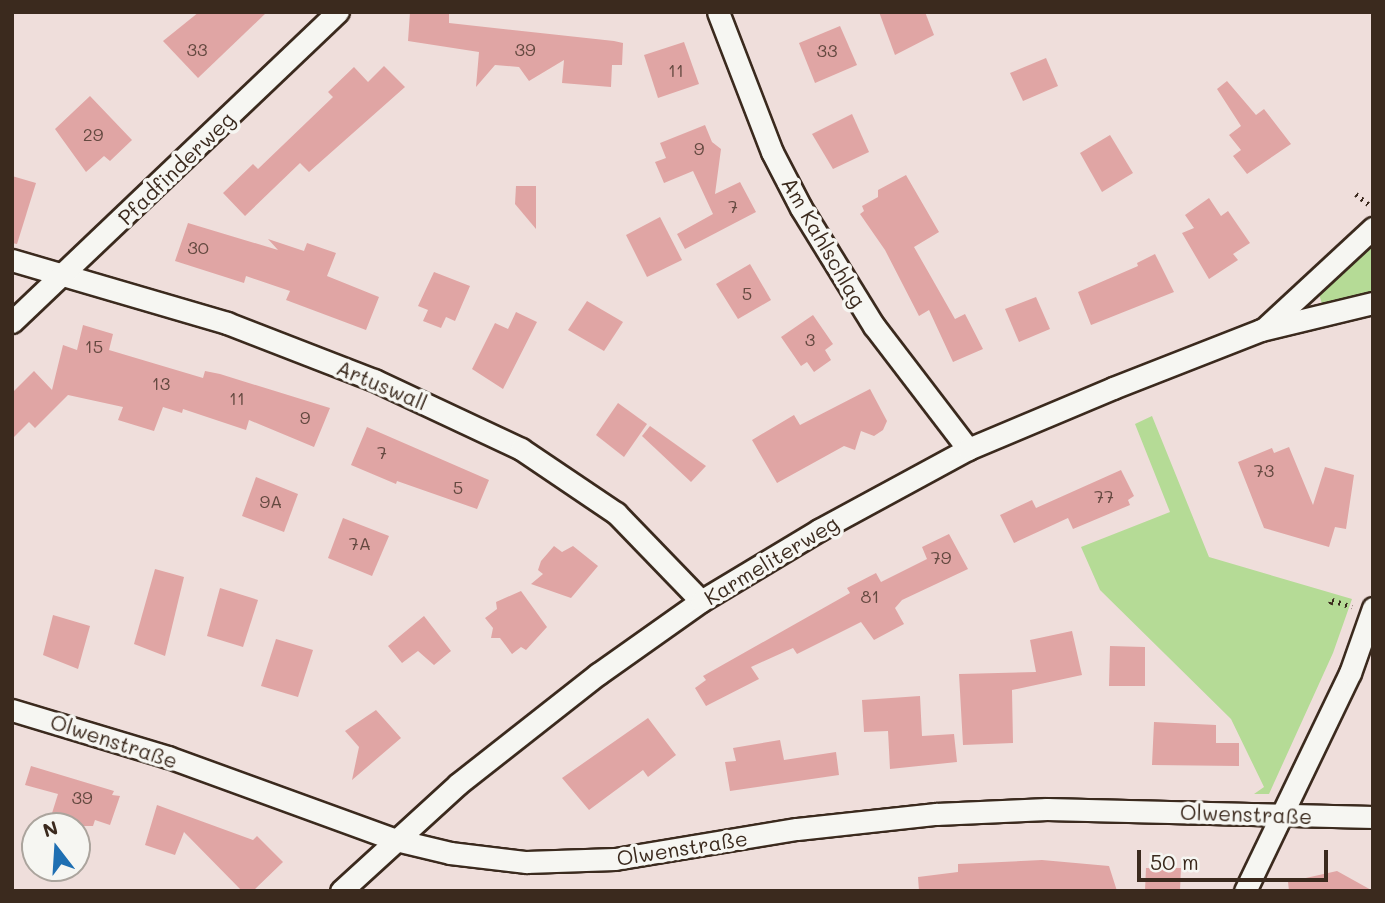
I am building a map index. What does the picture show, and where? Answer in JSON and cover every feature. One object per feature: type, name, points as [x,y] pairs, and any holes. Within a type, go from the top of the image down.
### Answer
[{"type":"street","name":"Pfadfinderweg","points":[[12,322],[338,12]]},
{"type":"street","name":"Am Kahlschlag","points":[[718,12],[772,152],[801,208],[874,326],[968,449]]},
{"type":"street","name":"Karmeliterweg","points":[[1261,330],[1373,228]]},
{"type":"street","name":"Artuswall","points":[[12,260],[228,323],[374,380],[521,449],[616,513],[701,601]]},
{"type":"street","name":"Karmeliterweg","points":[[341,891],[396,840],[528,728],[701,601],[818,530],[968,449],[1261,330],[1373,303]]},
{"type":"street","points":[[1245,891],[1350,673],[1373,608]]},
{"type":"street","name":"Olwenstraße","points":[[12,710],[168,757],[396,840],[450,853],[526,862],[602,860],[850,822],[936,814],[1046,809],[1282,817],[1373,817]]},
{"type":"path","points":[[1356,194],[1373,208]]},
{"type":"path","points":[[1330,604],[1332,600],[1350,606]]},
{"type":"green space","points":[[1373,245],[1373,294],[1322,304],[1319,294]]},
{"type":"green space","points":[[1152,416],[1209,557],[1352,599],[1333,653],[1269,794],[1254,794],[1264,787],[1231,719],[1100,590],[1081,547],[1170,512],[1135,424]]},
{"type":"building","points":[[199,12],[267,12],[198,78],[163,41]]},
{"type":"building","points":[[410,12],[449,12],[449,23],[623,43],[622,65],[612,65],[611,87],[562,83],[564,60],[529,81],[519,67],[495,65],[476,87],[479,52],[408,41]]},
{"type":"building","points":[[879,12],[925,12],[934,35],[895,55]]},
{"type":"building","points":[[840,26],[857,65],[815,83],[799,43]]},
{"type":"building","points":[[684,42],[699,84],[658,98],[644,55]]},
{"type":"building","points":[[1046,58],[1058,86],[1023,101],[1010,73]]},
{"type":"building","points":[[384,66],[405,87],[309,172],[300,163],[245,216],[223,193],[253,164],[258,169],[333,97],[328,92],[354,67],[368,82]]},
{"type":"building","points":[[1227,81],[1256,115],[1264,109],[1291,144],[1247,174],[1233,156],[1241,150],[1229,135],[1241,126],[1217,89]]},
{"type":"building","points":[[90,96],[132,140],[110,161],[104,156],[86,172],[55,129]]},
{"type":"building","points":[[852,114],[869,152],[833,169],[812,134]]},
{"type":"building","points":[[705,125],[712,142],[721,149],[715,194],[740,182],[756,212],[685,249],[677,234],[713,214],[693,171],[664,183],[655,162],[666,158],[660,143]]},
{"type":"building","points":[[1110,135],[1133,173],[1102,192],[1080,153]]},
{"type":"building","points":[[906,175],[939,232],[914,247],[955,319],[965,314],[983,349],[953,362],[929,310],[919,316],[885,250],[860,214],[864,211],[862,206],[878,197],[878,190]]},
{"type":"building","points":[[12,176],[36,183],[17,244],[12,243]]},
{"type":"building","points":[[516,186],[536,186],[536,229],[515,204]]},
{"type":"building","points":[[1209,198],[1221,216],[1228,211],[1250,243],[1233,254],[1238,260],[1209,279],[1182,233],[1194,228],[1185,215]]},
{"type":"building","points":[[660,217],[682,260],[647,277],[626,235]]},
{"type":"building","points":[[188,223],[278,250],[268,239],[304,251],[307,243],[336,253],[327,276],[379,297],[366,330],[286,300],[290,291],[246,276],[244,283],[175,261]]},
{"type":"building","points":[[1155,254],[1174,292],[1091,325],[1078,292],[1138,266],[1137,263]]},
{"type":"building","points":[[750,264],[771,300],[738,319],[716,284]]},
{"type":"building","points":[[434,272],[470,286],[455,321],[446,317],[441,328],[423,321],[428,310],[418,306]]},
{"type":"building","points":[[1036,297],[1050,329],[1019,342],[1005,309]]},
{"type":"building","points":[[587,301],[623,322],[604,351],[568,330]]},
{"type":"building","points":[[516,312],[537,322],[503,389],[472,369],[495,323],[508,329]]},
{"type":"building","points":[[813,315],[833,344],[825,350],[831,360],[814,372],[807,362],[801,366],[781,337]]},
{"type":"building","points":[[83,325],[113,334],[109,350],[203,378],[205,371],[220,374],[330,408],[314,447],[249,420],[246,430],[183,409],[182,413],[163,407],[154,431],[118,420],[123,407],[68,395],[35,428],[29,422],[12,439],[12,393],[34,371],[52,390],[63,345],[77,350]]},
{"type":"building","points":[[870,389],[887,421],[883,430],[874,436],[861,431],[855,450],[844,446],[777,483],[752,440],[794,415],[800,425]]},
{"type":"building","points":[[618,403],[647,424],[624,457],[596,435]]},
{"type":"building","points":[[650,426],[706,466],[691,482],[642,436]]},
{"type":"building","points":[[367,427],[489,480],[477,509],[397,481],[396,484],[351,465]]},
{"type":"building","points":[[1289,447],[1313,505],[1325,467],[1354,475],[1346,529],[1335,527],[1329,547],[1264,528],[1238,462],[1272,448],[1274,453]]},
{"type":"building","points":[[1121,470],[1134,496],[1128,500],[1130,505],[1073,529],[1068,518],[1014,543],[1000,515],[1032,500],[1036,508]]},
{"type":"building","points":[[256,477],[298,494],[284,532],[242,516]]},
{"type":"building","points":[[343,518],[389,536],[372,576],[328,558]]},
{"type":"building","points":[[949,534],[968,569],[902,600],[895,608],[904,624],[874,640],[861,622],[797,654],[793,648],[751,667],[759,679],[706,706],[695,688],[706,680],[703,676],[850,593],[847,588],[876,573],[881,582],[927,559],[922,547]]},
{"type":"building","points":[[554,546],[562,552],[573,546],[598,566],[571,598],[531,584],[543,574],[538,570],[541,561]]},
{"type":"building","points":[[155,569],[184,577],[165,656],[134,644]]},
{"type":"building","points":[[220,588],[258,600],[243,647],[207,636]]},
{"type":"building","points":[[521,591],[547,627],[526,650],[521,647],[512,654],[500,638],[491,638],[493,628],[485,618],[497,609],[496,602]]},
{"type":"building","points":[[53,615],[90,626],[78,669],[43,655]]},
{"type":"building","points":[[424,616],[451,651],[434,665],[418,651],[402,663],[388,646]]},
{"type":"building","points":[[1072,631],[1082,675],[1012,690],[1013,743],[963,745],[959,674],[1036,672],[1030,640]]},
{"type":"building","points":[[276,639],[313,650],[298,697],[261,686]]},
{"type":"building","points":[[1110,646],[1145,647],[1145,686],[1109,686]]},
{"type":"building","points":[[920,696],[922,736],[954,734],[957,762],[890,769],[888,731],[864,732],[862,700]]},
{"type":"building","points":[[376,710],[401,738],[352,780],[359,747],[345,731]]},
{"type":"building","points":[[648,718],[676,755],[648,777],[643,770],[589,810],[562,778]]},
{"type":"building","points":[[1154,722],[1216,725],[1216,743],[1239,743],[1239,766],[1152,765]]},
{"type":"building","points":[[780,740],[784,760],[836,752],[839,775],[730,791],[725,762],[736,761],[733,748]]},
{"type":"building","points":[[31,766],[114,791],[112,795],[120,796],[110,825],[95,820],[91,826],[91,812],[52,812],[58,794],[25,785]]},
{"type":"building","points":[[157,805],[253,840],[257,836],[283,862],[253,891],[242,891],[184,832],[175,855],[145,845]]},
{"type":"building","points":[[1042,860],[1109,866],[1117,891],[919,891],[918,877],[958,872],[958,864]]},
{"type":"building","points":[[1146,868],[1181,868],[1180,891],[1145,891]]},
{"type":"building","points":[[1337,871],[1373,891],[1289,891],[1288,882]]}]
